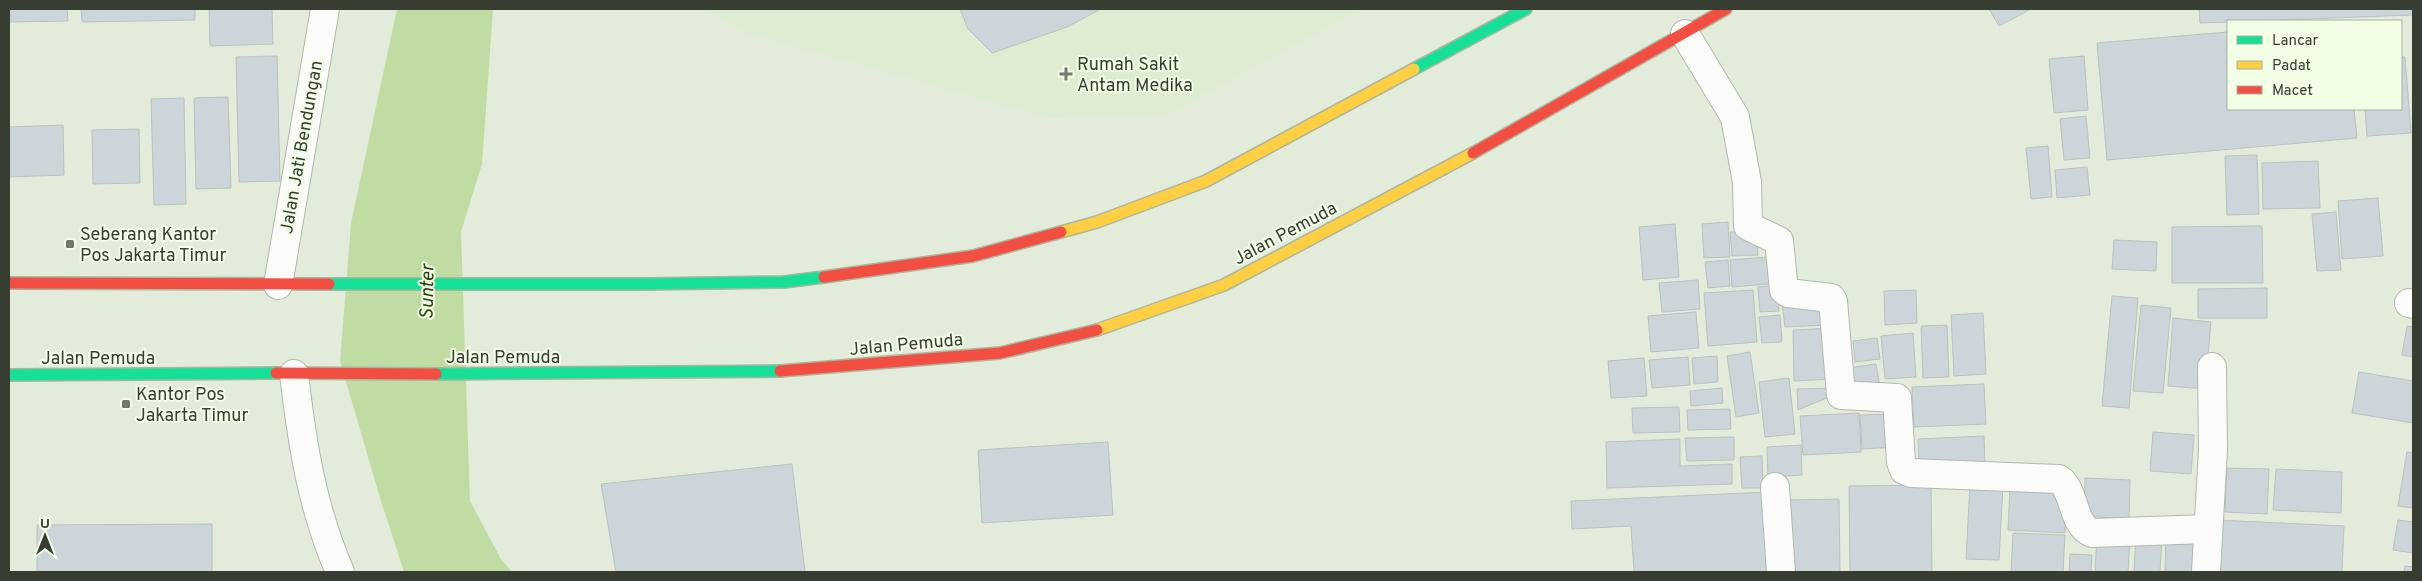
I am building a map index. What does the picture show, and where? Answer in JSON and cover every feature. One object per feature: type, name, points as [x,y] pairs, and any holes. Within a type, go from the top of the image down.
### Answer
[{"type":"main road","points":[[9,283],[315,285],[784,282],[905,267],[973,256],[1097,222],[1206,181],[1526,9]]},
{"type":"main road","name":"Jalan Pemuda","points":[[9,375],[306,373],[498,375],[803,371],[1000,353],[1086,334],[1224,285],[1486,146],[1686,34],[1726,9]]},
{"type":"street","name":"Jalan Jati Bendungan","points":[[278,285],[325,9]]},
{"type":"street","points":[[1686,34],[1736,117],[1747,182],[1748,226],[1779,241],[1784,290],[1788,293],[1831,298],[1833,301],[1841,395],[1897,398],[1901,462],[1904,470],[1912,473],[2059,479],[2065,484],[2082,525],[2092,532],[2208,529]]},
{"type":"street","points":[[2206,572],[2213,450],[2212,367]]},
{"type":"street","points":[[306,373],[303,453],[328,544],[340,572]]},
{"type":"street","points":[[1775,487],[1781,572]]},
{"type":"shaded area","name":"Rumah Sakit Antam Medika","points":[[705,9],[1360,9],[1166,115],[1049,118],[746,33]]},
{"type":"water","name":"Sunter","points":[[397,9],[493,9],[482,164],[461,232],[470,501],[501,559],[512,572],[404,572],[340,361],[351,223]]},
{"type":"building","points":[[9,9],[67,9],[68,21],[9,22]]},
{"type":"building","points":[[81,9],[195,9],[195,20],[82,22]]},
{"type":"building","points":[[209,9],[272,9],[273,44],[210,46]]},
{"type":"building","points":[[960,9],[1101,9],[1067,27],[992,53],[968,29]]},
{"type":"building","points":[[1989,9],[2031,9],[1999,26]]},
{"type":"building","points":[[2199,9],[2413,9],[2413,15],[2227,20],[2227,22],[2200,23]]},
{"type":"building","points":[[2227,32],[2227,110],[2354,110],[2357,138],[2107,160],[2097,43]]},
{"type":"building","points":[[277,56],[280,181],[239,182],[236,57]]},
{"type":"building","points":[[2084,56],[2088,110],[2054,113],[2049,59]]},
{"type":"building","points":[[2402,57],[2405,57],[2411,133],[2367,136],[2365,110],[2402,110]]},
{"type":"building","points":[[228,97],[231,188],[196,189],[194,98]]},
{"type":"building","points":[[184,98],[186,204],[154,205],[151,99]]},
{"type":"building","points":[[2086,116],[2090,158],[2064,160],[2060,119]]},
{"type":"building","points":[[63,125],[64,175],[9,177],[9,127]]},
{"type":"building","points":[[139,129],[140,183],[93,184],[92,130]]},
{"type":"building","points":[[2048,146],[2052,197],[2031,199],[2026,148]]},
{"type":"building","points":[[2257,155],[2259,214],[2227,215],[2225,156]]},
{"type":"building","points":[[2318,161],[2320,208],[2263,209],[2262,163]]},
{"type":"building","points":[[2087,167],[2090,195],[2057,198],[2055,170]]},
{"type":"building","points":[[2378,198],[2383,256],[2342,259],[2338,201]]},
{"type":"building","points":[[2336,212],[2341,270],[2317,271],[2312,214]]},
{"type":"building","points":[[1728,222],[1730,257],[1704,258],[1702,224]]},
{"type":"building","points":[[1675,224],[1679,277],[1643,280],[1639,227]]},
{"type":"building","points":[[2262,226],[2263,283],[2172,283],[2172,227]]},
{"type":"building","points":[[1756,231],[1758,255],[1732,256],[1730,232]]},
{"type":"building","points":[[2114,240],[2157,242],[2156,271],[2112,269]]},
{"type":"building","points":[[1779,256],[1781,283],[1732,287],[1730,260]]},
{"type":"building","points":[[1728,260],[1730,286],[1708,288],[1705,262]]},
{"type":"building","points":[[1698,280],[1700,309],[1662,312],[1659,283]]},
{"type":"building","points":[[1777,285],[1779,311],[1760,312],[1758,287]]},
{"type":"building","points":[[2267,288],[2267,318],[2198,318],[2198,289]]},
{"type":"building","points":[[1753,290],[1757,342],[1708,346],[1704,293]]},
{"type":"building","points":[[1916,290],[1917,323],[1885,325],[1884,291]]},
{"type":"building","points":[[2112,296],[2138,298],[2129,408],[2102,406]]},
{"type":"building","points":[[1825,301],[1828,325],[1785,327],[1782,303]]},
{"type":"building","points":[[2141,305],[2171,308],[2163,393],[2133,391]]},
{"type":"building","points":[[1696,312],[1699,348],[1651,352],[1648,316]]},
{"type":"building","points":[[1983,313],[1986,374],[1954,376],[1951,315]]},
{"type":"building","points":[[1780,315],[1782,342],[1762,343],[1759,317]]},
{"type":"building","points":[[2173,318],[2211,322],[2205,389],[2168,386]]},
{"type":"building","points":[[1947,325],[1949,377],[1923,378],[1921,326]]},
{"type":"building","points":[[2407,326],[2413,327],[2413,357],[2402,355]]},
{"type":"building","points":[[1833,328],[1834,379],[1794,381],[1793,330]]},
{"type":"building","points":[[1913,333],[1916,377],[1885,379],[1881,336]]},
{"type":"building","points":[[1877,338],[1880,359],[1855,362],[1853,341]]},
{"type":"building","points":[[1750,352],[1759,413],[1736,417],[1727,356]]},
{"type":"building","points":[[1717,356],[1718,382],[1694,384],[1692,358]]},
{"type":"building","points":[[1688,357],[1690,385],[1652,388],[1649,360]]},
{"type":"building","points":[[1644,358],[1647,396],[1611,398],[1608,361]]},
{"type":"building","points":[[1876,364],[1879,382],[1854,392],[1848,368]]},
{"type":"building","points":[[2359,372],[2413,381],[2413,423],[2352,413]]},
{"type":"building","points":[[1789,378],[1795,434],[1765,437],[1759,382]]},
{"type":"building","points":[[1984,384],[1986,424],[1914,427],[1912,387]]},
{"type":"building","points":[[1722,388],[1723,403],[1691,406],[1690,391]]},
{"type":"building","points":[[1836,388],[1837,409],[1829,397],[1798,410],[1797,389]]},
{"type":"building","points":[[1679,407],[1680,432],[1633,433],[1632,408]]},
{"type":"building","points":[[1730,409],[1731,429],[1688,430],[1687,410]]},
{"type":"building","points":[[1859,413],[1861,452],[1803,455],[1800,416]]},
{"type":"building","points":[[1895,414],[1897,447],[1862,449],[1860,415]]},
{"type":"building","points":[[2153,432],[2194,435],[2191,474],[2150,471]]},
{"type":"building","points":[[1984,436],[1985,465],[1919,467],[1918,439]]},
{"type":"building","points":[[1734,437],[1734,460],[1687,461],[1685,438]]},
{"type":"building","points":[[1680,439],[1680,466],[1732,464],[1732,484],[1607,488],[1606,442]]},
{"type":"building","points":[[1108,442],[1113,515],[982,523],[978,450]]},
{"type":"building","points":[[1801,445],[1802,475],[1768,477],[1767,447]]},
{"type":"building","points":[[2407,452],[2413,453],[2413,508],[2398,506]]},
{"type":"building","points":[[1762,456],[1763,488],[1742,488],[1740,457]]},
{"type":"building","points":[[792,464],[805,572],[616,572],[601,484]]},
{"type":"building","points":[[2227,468],[2269,469],[2267,514],[2225,512]]},
{"type":"building","points":[[2276,469],[2342,472],[2341,513],[2273,510]]},
{"type":"building","points":[[2085,478],[2130,480],[2129,519],[2084,516]]},
{"type":"building","points":[[1970,483],[2003,485],[1999,560],[1966,559]]},
{"type":"building","points":[[1931,485],[1932,572],[1850,572],[1849,486]]},
{"type":"building","points":[[2010,485],[2067,488],[2065,533],[2008,530]]},
{"type":"building","points":[[1768,492],[1772,572],[1634,572],[1631,526],[1572,529],[1571,501]]},
{"type":"building","points":[[1839,499],[1840,572],[1790,572],[1789,500]]},
{"type":"building","points":[[2217,520],[2344,526],[2342,572],[2215,572]]},
{"type":"building","points":[[2398,520],[2413,522],[2413,553],[2393,550]]},
{"type":"building","points":[[212,524],[212,572],[37,572],[37,525]]},
{"type":"building","points":[[2136,532],[2162,534],[2160,572],[2134,572]]},
{"type":"building","points":[[2013,533],[2065,535],[2063,572],[2011,572]]},
{"type":"building","points":[[2097,535],[2130,536],[2128,572],[2095,572]]},
{"type":"building","points":[[2166,535],[2203,536],[2202,572],[2165,572]]},
{"type":"building","points":[[2070,554],[2092,555],[2091,572],[2069,572]]},
{"type":"building","points":[[2405,566],[2413,567],[2413,572],[2404,572]]},
{"type":"traffic: fast","points":[[1414,69],[1526,9]]},
{"type":"traffic: fast","points":[[329,284],[645,284],[784,282],[824,277]]},
{"type":"traffic: fast","points":[[436,374],[780,371]]},
{"type":"traffic: fast","points":[[9,375],[276,373]]},
{"type":"traffic: slow","points":[[1061,232],[1097,222],[1206,181],[1414,69]]},
{"type":"traffic: slow","points":[[1097,330],[1224,285],[1473,153]]},
{"type":"traffic: jam","points":[[1473,153],[1726,9]]},
{"type":"traffic: jam","points":[[824,277],[973,256],[1061,232]]},
{"type":"traffic: jam","points":[[9,283],[329,284]]},
{"type":"traffic: jam","points":[[780,371],[1000,353],[1097,330]]},
{"type":"traffic: jam","points":[[276,373],[436,374]]},
{"type":"place","name":"Rumah Sakit Antam Medika","points":[[1066,74]]},
{"type":"place","name":"Seberang Kantor Pos Jakarta Timur","points":[[70,244]]},
{"type":"place","name":"Kantor Pos Jakarta Timur","points":[[126,404]]}]
